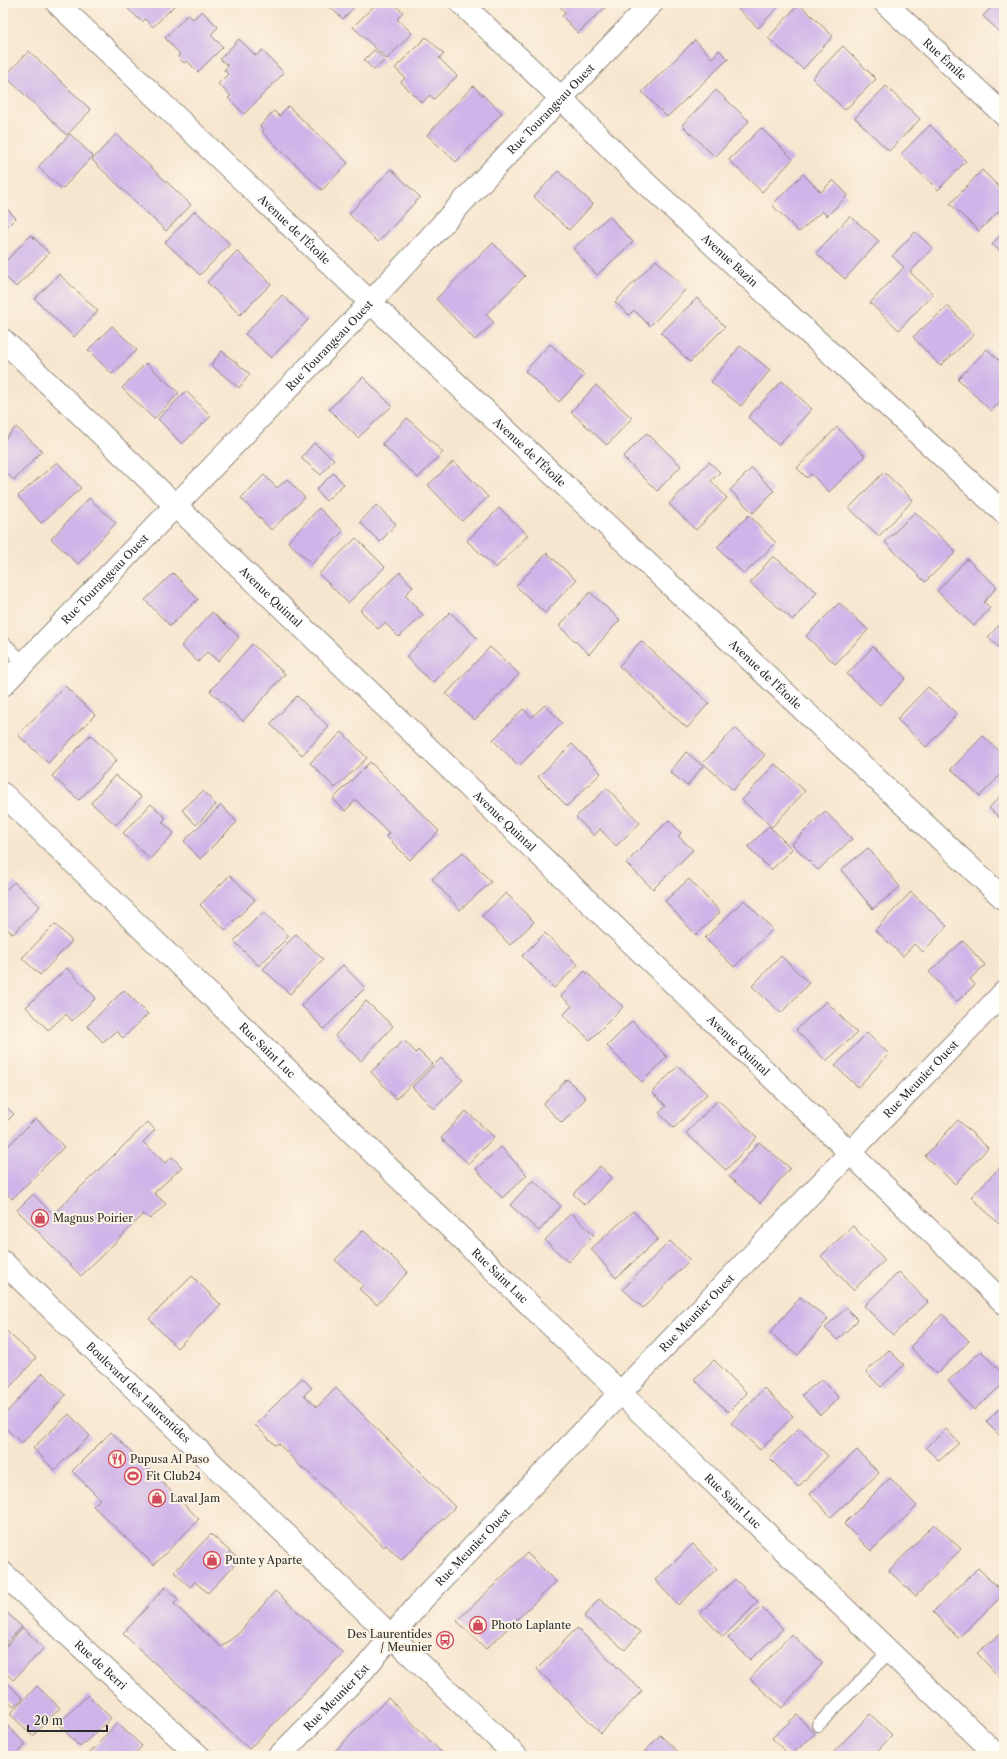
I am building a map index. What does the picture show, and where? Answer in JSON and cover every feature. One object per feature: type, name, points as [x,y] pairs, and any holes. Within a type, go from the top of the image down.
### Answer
[{"type":"street","name":"Avenue de l'Étoile","points":[[57,3],[371,302],[1004,899]]},
{"type":"street","name":"Avenue Bazin","points":[[461,3],[561,98],[634,172],[1004,513]]},
{"type":"street","name":"Rue Tourangeau Ouest","points":[[3,684],[371,302],[482,181],[652,3]]},
{"type":"street","name":"Rue Émile","points":[[885,3],[1004,115]]},
{"type":"street","name":"Avenue Quintal","points":[[3,340],[850,1153],[1004,1303]]},
{"type":"street","name":"Rue Saint Luc","points":[[3,794],[998,1756]]},
{"type":"street","name":"Rue Meunier Ouest","points":[[391,1636],[423,1599],[1004,992]]},
{"type":"street","name":"Boulevard des Laurentides","points":[[3,1262],[516,1756]]},
{"type":"street","name":"Rue de Berri","points":[[3,1572],[64,1631],[199,1756]]},
{"type":"street","name":"Rue Meunier Est","points":[[280,1756],[360,1674],[391,1636]]},
{"type":"lane","points":[[3,642],[24,663]]},
{"type":"lane","points":[[818,1725],[890,1651]]},
{"type":"building","points":[[122,3],[177,3],[153,27],[145,19],[142,22]]},
{"type":"building","points":[[325,3],[358,3],[343,19]]},
{"type":"building","points":[[377,3],[393,3],[403,12],[397,19],[412,33],[387,59],[353,27]]},
{"type":"building","points":[[557,3],[609,4],[578,33],[562,16],[566,13]]},
{"type":"building","points":[[732,3],[782,3],[758,28]]},
{"type":"building","points":[[996,3],[1004,3],[1004,36],[983,16]]},
{"type":"building","points":[[799,4],[833,36],[803,69],[768,38]]},
{"type":"building","points":[[202,11],[218,27],[211,35],[223,47],[198,72],[187,61],[184,63],[178,57],[180,54],[165,38],[188,14],[193,19]]},
{"type":"building","points":[[426,37],[444,54],[439,58],[457,76],[434,99],[430,95],[422,103],[401,82],[405,78],[395,68]]},
{"type":"building","points":[[239,39],[256,56],[262,50],[284,73],[244,114],[228,98],[231,96],[218,84],[228,74],[224,70],[228,66],[220,59]]},
{"type":"building","points":[[695,40],[712,58],[719,50],[728,59],[667,117],[642,92]]},
{"type":"building","points":[[843,46],[876,79],[845,110],[812,78]]},
{"type":"building","points":[[374,50],[385,60],[374,70],[364,60]]},
{"type":"building","points":[[29,51],[91,110],[67,135],[5,76]]},
{"type":"building","points":[[473,86],[502,113],[456,162],[427,135]]},
{"type":"building","points":[[886,86],[920,119],[889,151],[855,118]]},
{"type":"building","points":[[716,90],[749,121],[715,157],[682,125]]},
{"type":"building","points":[[288,106],[348,163],[322,190],[262,132],[264,130],[260,126],[274,111],[279,116]]},
{"type":"building","points":[[930,125],[966,161],[938,190],[901,154]]},
{"type":"building","points":[[761,128],[793,159],[762,192],[729,160]]},
{"type":"building","points":[[70,134],[93,156],[62,189],[38,167]]},
{"type":"building","points":[[116,134],[191,205],[166,231],[92,160]]},
{"type":"building","points":[[391,169],[420,197],[378,242],[349,214]]},
{"type":"building","points":[[982,170],[1004,192],[1004,206],[979,231],[950,204]]},
{"type":"building","points":[[558,171],[593,204],[569,230],[534,197]]},
{"type":"building","points":[[803,174],[821,192],[833,180],[848,195],[827,216],[822,211],[799,232],[772,205]]},
{"type":"building","points":[[3,205],[16,218],[3,231]]},
{"type":"building","points":[[195,211],[230,244],[200,275],[165,242]]},
{"type":"building","points":[[609,216],[633,242],[597,275],[573,249]]},
{"type":"building","points":[[850,216],[879,241],[845,279],[816,253]]},
{"type":"building","points":[[1004,231],[1004,255],[992,244]]},
{"type":"building","points":[[915,232],[933,248],[910,272],[933,294],[899,330],[870,303],[904,267],[892,256]]},
{"type":"building","points":[[31,235],[49,253],[16,287],[3,274],[3,264]]},
{"type":"building","points":[[493,243],[525,276],[486,314],[494,323],[475,340],[436,299]]},
{"type":"building","points":[[237,251],[271,284],[240,315],[207,282]]},
{"type":"building","points":[[656,260],[686,289],[650,326],[634,310],[629,315],[615,302]]},
{"type":"building","points":[[59,274],[98,311],[74,337],[35,299]]},
{"type":"building","points":[[282,295],[308,320],[271,358],[245,334]]},
{"type":"building","points":[[697,298],[725,327],[690,362],[661,333]]},
{"type":"building","points":[[948,306],[974,335],[940,366],[913,337]]},
{"type":"building","points":[[112,326],[137,350],[112,374],[88,350]]},
{"type":"building","points":[[550,344],[584,375],[559,402],[525,371]]},
{"type":"building","points":[[740,346],[770,370],[741,406],[711,382]]},
{"type":"building","points":[[987,349],[1004,365],[1004,398],[991,411],[958,379]]},
{"type":"building","points":[[222,351],[250,374],[239,388],[211,365]]},
{"type":"building","points":[[146,363],[179,393],[154,419],[122,388]]},
{"type":"building","points":[[363,377],[392,406],[358,438],[329,409]]},
{"type":"building","points":[[782,381],[812,409],[778,445],[748,417]]},
{"type":"building","points":[[596,385],[632,418],[607,445],[571,412]]},
{"type":"building","points":[[186,391],[211,416],[182,444],[158,419]]},
{"type":"building","points":[[407,418],[443,452],[418,478],[382,444]]},
{"type":"building","points":[[16,427],[42,451],[14,480],[3,470],[3,441]]},
{"type":"building","points":[[837,427],[865,456],[829,492],[811,474],[807,478],[797,468]]},
{"type":"building","points":[[647,433],[681,466],[657,491],[623,457]]},
{"type":"building","points":[[314,443],[334,459],[321,475],[301,458]]},
{"type":"building","points":[[454,461],[488,497],[462,521],[428,485]]},
{"type":"building","points":[[57,462],[81,488],[41,523],[18,496]]},
{"type":"building","points":[[709,462],[720,472],[711,481],[727,498],[696,530],[669,504]]},
{"type":"building","points":[[752,468],[774,491],[753,513],[730,490]]},
{"type":"building","points":[[884,472],[913,500],[879,536],[849,508]]},
{"type":"building","points":[[333,473],[344,484],[326,501],[316,490]]},
{"type":"building","points":[[264,475],[277,488],[287,479],[305,498],[271,530],[241,498]]},
{"type":"building","points":[[89,498],[116,523],[78,564],[51,539]]},
{"type":"building","points":[[376,505],[396,524],[380,542],[360,522]]},
{"type":"building","points":[[319,508],[343,531],[312,564],[288,542]]},
{"type":"building","points":[[499,508],[528,535],[496,568],[467,541]]},
{"type":"building","points":[[915,512],[956,552],[925,582],[885,542]]},
{"type":"building","points":[[749,515],[776,543],[744,574],[717,547]]},
{"type":"building","points":[[356,538],[385,567],[348,603],[319,574]]},
{"type":"building","points":[[547,553],[576,580],[545,613],[516,586]]},
{"type":"building","points":[[773,556],[817,592],[793,620],[750,583]]},
{"type":"building","points":[[967,559],[997,587],[984,602],[990,608],[974,626],[937,591]]},
{"type":"building","points":[[400,572],[413,587],[405,595],[423,615],[399,637],[385,623],[378,629],[360,610]]},
{"type":"building","points":[[173,573],[198,599],[170,626],[145,600]]},
{"type":"building","points":[[590,592],[620,620],[589,654],[559,626]]},
{"type":"building","points":[[839,603],[868,630],[835,664],[806,636]]},
{"type":"building","points":[[212,612],[239,637],[218,661],[207,652],[198,662],[181,646]]},
{"type":"building","points":[[450,612],[477,638],[433,683],[406,657]]},
{"type":"building","points":[[1004,620],[1004,652],[988,637]]},
{"type":"building","points":[[641,641],[709,703],[687,728],[619,666]]},
{"type":"building","points":[[252,644],[285,674],[243,721],[210,691]]},
{"type":"building","points":[[490,647],[519,674],[475,720],[446,694]]},
{"type":"building","points":[[873,647],[906,678],[880,705],[847,674]]},
{"type":"building","points":[[65,686],[95,715],[48,763],[18,735]]},
{"type":"building","points":[[928,687],[957,714],[926,747],[897,719]]},
{"type":"building","points":[[297,696],[329,727],[302,755],[270,724]]},
{"type":"building","points":[[545,705],[562,723],[519,766],[493,740],[523,709],[532,717]]},
{"type":"building","points":[[735,728],[765,755],[733,790],[703,763]]},
{"type":"building","points":[[342,732],[367,758],[335,788],[310,763]]},
{"type":"building","points":[[90,735],[117,760],[79,800],[52,776]]},
{"type":"building","points":[[983,736],[1004,756],[1004,771],[980,796],[951,769]]},
{"type":"building","points":[[572,744],[601,773],[567,806],[538,777]]},
{"type":"building","points":[[686,752],[703,766],[687,786],[670,772]]},
{"type":"building","points":[[370,762],[439,831],[410,860],[386,836],[389,833],[356,800],[345,811],[333,799]]},
{"type":"building","points":[[775,764],[805,791],[772,827],[742,800]]},
{"type":"building","points":[[115,775],[141,797],[116,825],[91,803]]},
{"type":"building","points":[[607,788],[640,823],[616,846],[600,829],[594,836],[576,817]]},
{"type":"building","points":[[203,791],[216,805],[196,825],[182,810]]},
{"type":"building","points":[[1004,792],[1004,822],[989,808]]},
{"type":"building","points":[[151,804],[166,818],[162,822],[174,833],[150,859],[123,833]]},
{"type":"building","points":[[221,805],[237,822],[200,859],[184,841]]},
{"type":"building","points":[[825,811],[852,839],[818,870],[792,844]]},
{"type":"building","points":[[669,820],[681,833],[678,836],[693,850],[653,889],[626,863]]},
{"type":"building","points":[[769,826],[792,849],[771,870],[748,847]]},
{"type":"building","points":[[868,848],[900,887],[873,909],[841,870]]},
{"type":"building","points":[[463,852],[491,882],[460,910],[432,879]]},
{"type":"building","points":[[230,875],[255,900],[225,930],[200,905]]},
{"type":"building","points":[[689,879],[720,912],[696,935],[665,901]]},
{"type":"building","points":[[14,882],[40,906],[13,934],[3,925],[3,893]]},
{"type":"building","points":[[911,892],[947,926],[923,952],[914,944],[903,956],[875,930]]},
{"type":"building","points":[[506,893],[534,922],[510,945],[482,916]]},
{"type":"building","points":[[744,900],[773,929],[734,967],[705,938]]},
{"type":"building","points":[[263,912],[289,936],[259,966],[234,941]]},
{"type":"building","points":[[55,924],[72,941],[40,975],[22,958]]},
{"type":"building","points":[[545,933],[578,965],[554,988],[522,956]]},
{"type":"building","points":[[296,934],[323,959],[290,994],[263,969]]},
{"type":"building","points":[[963,941],[985,965],[970,979],[975,985],[956,1002],[929,972]]},
{"type":"building","points":[[781,956],[809,983],[781,1013],[752,986]]},
{"type":"building","points":[[343,965],[365,988],[324,1029],[301,1005]]},
{"type":"building","points":[[67,968],[96,998],[72,1021],[66,1014],[48,1030],[26,1007]]},
{"type":"building","points":[[585,971],[623,1007],[590,1040],[563,1015],[572,1006],[561,996]]},
{"type":"building","points":[[124,990],[148,1014],[123,1038],[116,1031],[103,1042],[87,1026]]},
{"type":"building","points":[[366,1001],[393,1026],[361,1061],[335,1036]]},
{"type":"building","points":[[826,1001],[857,1033],[826,1061],[796,1030]]},
{"type":"building","points":[[632,1021],[667,1057],[642,1082],[607,1046]]},
{"type":"building","points":[[867,1033],[889,1054],[858,1087],[835,1066]]},
{"type":"building","points":[[404,1040],[416,1053],[418,1050],[432,1064],[396,1099],[371,1072]]},
{"type":"building","points":[[441,1058],[463,1080],[434,1109],[412,1087]]},
{"type":"building","points":[[678,1066],[707,1094],[674,1128],[659,1113],[666,1106],[652,1092]]},
{"type":"building","points":[[567,1079],[586,1098],[562,1123],[543,1104]]},
{"type":"building","points":[[718,1100],[757,1137],[726,1170],[686,1133]]},
{"type":"building","points":[[3,1104],[14,1114],[3,1125]]},
{"type":"building","points":[[466,1111],[494,1137],[469,1164],[441,1138]]},
{"type":"building","points":[[36,1118],[64,1147],[12,1199],[3,1190],[3,1151]]},
{"type":"building","points":[[958,1120],[988,1148],[955,1184],[925,1156]]},
{"type":"building","points":[[148,1122],[155,1130],[143,1142],[165,1163],[172,1157],[182,1167],[154,1193],[166,1204],[150,1219],[144,1214],[81,1276],[17,1210],[33,1194],[53,1214]]},
{"type":"building","points":[[759,1142],[790,1168],[760,1203],[729,1177]]},
{"type":"building","points":[[501,1147],[527,1175],[502,1198],[476,1169]]},
{"type":"building","points":[[1003,1164],[1004,1219],[999,1224],[971,1197]]},
{"type":"building","points":[[600,1166],[612,1177],[585,1205],[573,1194]]},
{"type":"building","points":[[533,1180],[561,1206],[539,1231],[510,1205]]},
{"type":"building","points":[[633,1211],[658,1239],[616,1278],[591,1249]]},
{"type":"building","points":[[571,1213],[594,1235],[568,1262],[545,1240]]},
{"type":"building","points":[[853,1226],[885,1260],[853,1290],[821,1256]]},
{"type":"building","points":[[363,1230],[408,1272],[377,1305],[359,1289],[363,1285],[335,1260]]},
{"type":"building","points":[[670,1241],[690,1260],[643,1308],[623,1289]]},
{"type":"building","points":[[899,1272],[928,1302],[893,1335],[864,1306]]},
{"type":"building","points":[[192,1276],[221,1305],[177,1348],[149,1319]]},
{"type":"building","points":[[800,1297],[828,1319],[798,1355],[770,1333]]},
{"type":"building","points":[[846,1308],[858,1320],[837,1340],[825,1328]]},
{"type":"building","points":[[942,1314],[969,1341],[937,1374],[910,1347]]},
{"type":"building","points":[[3,1328],[36,1358],[3,1395]]},
{"type":"building","points":[[889,1350],[904,1365],[881,1387],[866,1372]]},
{"type":"building","points":[[981,1351],[1004,1375],[1004,1383],[974,1410],[948,1381]]},
{"type":"building","points":[[714,1360],[747,1393],[728,1412],[694,1379]]},
{"type":"building","points":[[43,1373],[66,1395],[22,1443],[3,1426],[3,1416]]},
{"type":"building","points":[[302,1378],[312,1388],[304,1395],[317,1407],[336,1388],[455,1507],[401,1560],[386,1545],[384,1547],[278,1443],[275,1445],[255,1425]]},
{"type":"building","points":[[822,1379],[839,1398],[820,1415],[802,1395]]},
{"type":"building","points":[[764,1388],[793,1416],[760,1450],[731,1423]]},
{"type":"building","points":[[1004,1404],[1004,1440],[986,1422]]},
{"type":"building","points":[[69,1414],[90,1436],[54,1470],[33,1448]]},
{"type":"building","points":[[799,1428],[828,1456],[798,1487],[769,1458]]},
{"type":"building","points":[[946,1429],[959,1443],[939,1461],[926,1448]]},
{"type":"building","points":[[111,1432],[199,1519],[154,1565],[93,1506],[100,1499],[72,1471]]},
{"type":"building","points":[[857,1450],[879,1473],[831,1517],[810,1494]]},
{"type":"building","points":[[890,1478],[917,1506],[871,1551],[844,1524]]},
{"type":"building","points":[[934,1524],[961,1549],[916,1596],[889,1571]]},
{"type":"building","points":[[211,1534],[239,1560],[208,1593],[195,1582],[190,1587],[174,1572]]},
{"type":"building","points":[[693,1544],[717,1569],[678,1605],[655,1580]]},
{"type":"building","points":[[527,1553],[556,1582],[486,1649],[457,1621]]},
{"type":"building","points":[[978,1568],[1004,1594],[958,1638],[933,1612]]},
{"type":"building","points":[[735,1579],[758,1602],[723,1637],[700,1613]]},
{"type":"building","points":[[165,1587],[178,1599],[174,1604],[221,1647],[239,1633],[275,1591],[343,1653],[249,1749],[123,1634]]},
{"type":"building","points":[[599,1599],[640,1632],[625,1650],[584,1617]]},
{"type":"building","points":[[761,1607],[783,1629],[750,1660],[728,1638]]},
{"type":"building","points":[[3,1609],[22,1627],[3,1646]]},
{"type":"building","points":[[23,1628],[44,1648],[13,1680],[3,1671],[3,1649]]},
{"type":"building","points":[[577,1628],[642,1691],[601,1733],[537,1669]]},
{"type":"building","points":[[1003,1631],[1004,1673],[999,1677],[977,1653]]},
{"type":"building","points":[[791,1634],[823,1663],[782,1708],[750,1679]]},
{"type":"building","points":[[4,1679],[23,1699],[13,1707],[8,1701],[3,1706]]},
{"type":"building","points":[[37,1686],[60,1708],[33,1736],[10,1714]]},
{"type":"building","points":[[88,1695],[111,1718],[80,1747],[58,1724]]},
{"type":"building","points":[[388,1698],[444,1755],[443,1756],[338,1756],[334,1752]]},
{"type":"building","points":[[870,1714],[892,1735],[873,1756],[834,1756],[832,1754]]},
{"type":"building","points":[[797,1715],[815,1734],[790,1756],[772,1738]]},
{"type":"building","points":[[3,1721],[26,1745],[14,1756],[3,1756]]},
{"type":"building","points":[[117,1723],[142,1746],[133,1756],[91,1756],[89,1754]]},
{"type":"building","points":[[660,1735],[679,1753],[676,1756],[641,1756]]},
{"type":"place","name":"Magnus Poirier","points":[[40,1218]]},
{"type":"place","name":"Pupusa Al Paso","points":[[117,1459]]},
{"type":"place","name":"Fit Club24","points":[[133,1476]]},
{"type":"place","name":"Laval Jam","points":[[157,1498]]},
{"type":"place","name":"Punte y Aparte","points":[[212,1560]]},
{"type":"place","name":"Photo Laplante","points":[[478,1625]]},
{"type":"place","name":"Des Laurentides / Meunier","points":[[445,1640]]}]
